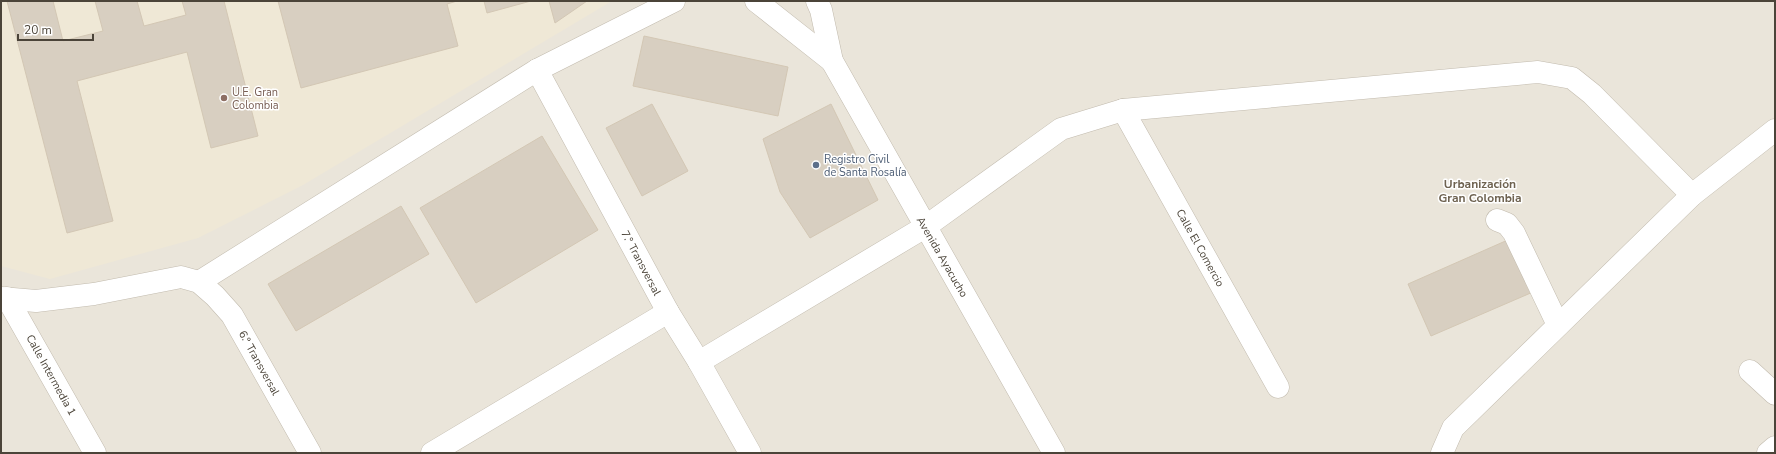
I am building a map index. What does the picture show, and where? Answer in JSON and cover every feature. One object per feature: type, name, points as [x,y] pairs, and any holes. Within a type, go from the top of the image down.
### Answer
[{"type":"street","points":[[3,297],[36,300],[50,299],[94,294],[181,277],[199,282],[537,70],[674,1]]},
{"type":"street","points":[[756,1],[832,61]]},
{"type":"street","points":[[816,1],[821,10],[832,61]]},
{"type":"street","name":"Avenida Ayacucho","points":[[832,61],[1054,453]]},
{"type":"street","name":"7.° Transversal","points":[[537,70],[668,312],[699,362],[750,453]]},
{"type":"street","points":[[699,362],[925,227],[1061,129],[1123,110],[1538,72],[1572,78],[1592,94],[1692,196]]},
{"type":"street","name":"Calle El Comercio","points":[[1123,110],[1278,386]]},
{"type":"street","points":[[1442,453],[1453,428],[1558,325],[1692,196],[1775,130]]},
{"type":"street","points":[[1497,220],[1507,224],[1514,233],[1558,325]]},
{"type":"street","name":"6.° Transversal","points":[[199,282],[215,296],[232,315],[310,453]]},
{"type":"street","name":"Calle Intermedia 1","points":[[3,297],[95,453]]},
{"type":"street","points":[[432,453],[668,312]]},
{"type":"street","points":[[1750,371],[1775,394]]},
{"type":"street","points":[[1768,453],[1775,447]]},
{"type":"shaded area","points":[[1,1],[1775,1],[1775,453],[1,453]]},
{"type":"shaded area","name":"U.E. Gran Colombia","points":[[1,1],[612,1],[303,185],[198,238],[50,279],[1,266]]},
{"type":"building","points":[[7,1],[53,1],[63,41],[103,31],[95,1],[137,1],[144,26],[186,15],[182,1],[224,1],[258,136],[211,148],[187,52],[77,81],[113,221],[67,233]]},
{"type":"building","points":[[278,1],[457,1],[447,4],[458,46],[301,88]]},
{"type":"building","points":[[484,1],[531,1],[487,13]]},
{"type":"building","points":[[549,1],[587,1],[555,23]]},
{"type":"building","points":[[644,36],[788,67],[778,116],[633,86]]},
{"type":"building","points":[[652,104],[688,171],[642,196],[606,128]]},
{"type":"building","name":"Registro Civil de Santa Rosalía","points":[[831,104],[878,200],[810,238],[780,192],[763,139]]},
{"type":"building","points":[[542,136],[598,230],[476,303],[420,208]]},
{"type":"building","points":[[401,206],[429,254],[296,331],[268,284]]},
{"type":"building","points":[[1510,239],[1533,292],[1431,336],[1408,284]]},
{"type":"place","name":"U.E. Gran Colombia","points":[[224,98]]},
{"type":"place","name":"Registro Civil de Santa Rosalía","points":[[816,165]]},
{"type":"district","name":"Urbanización Gran Colombia","points":[[1480,191]]}]
